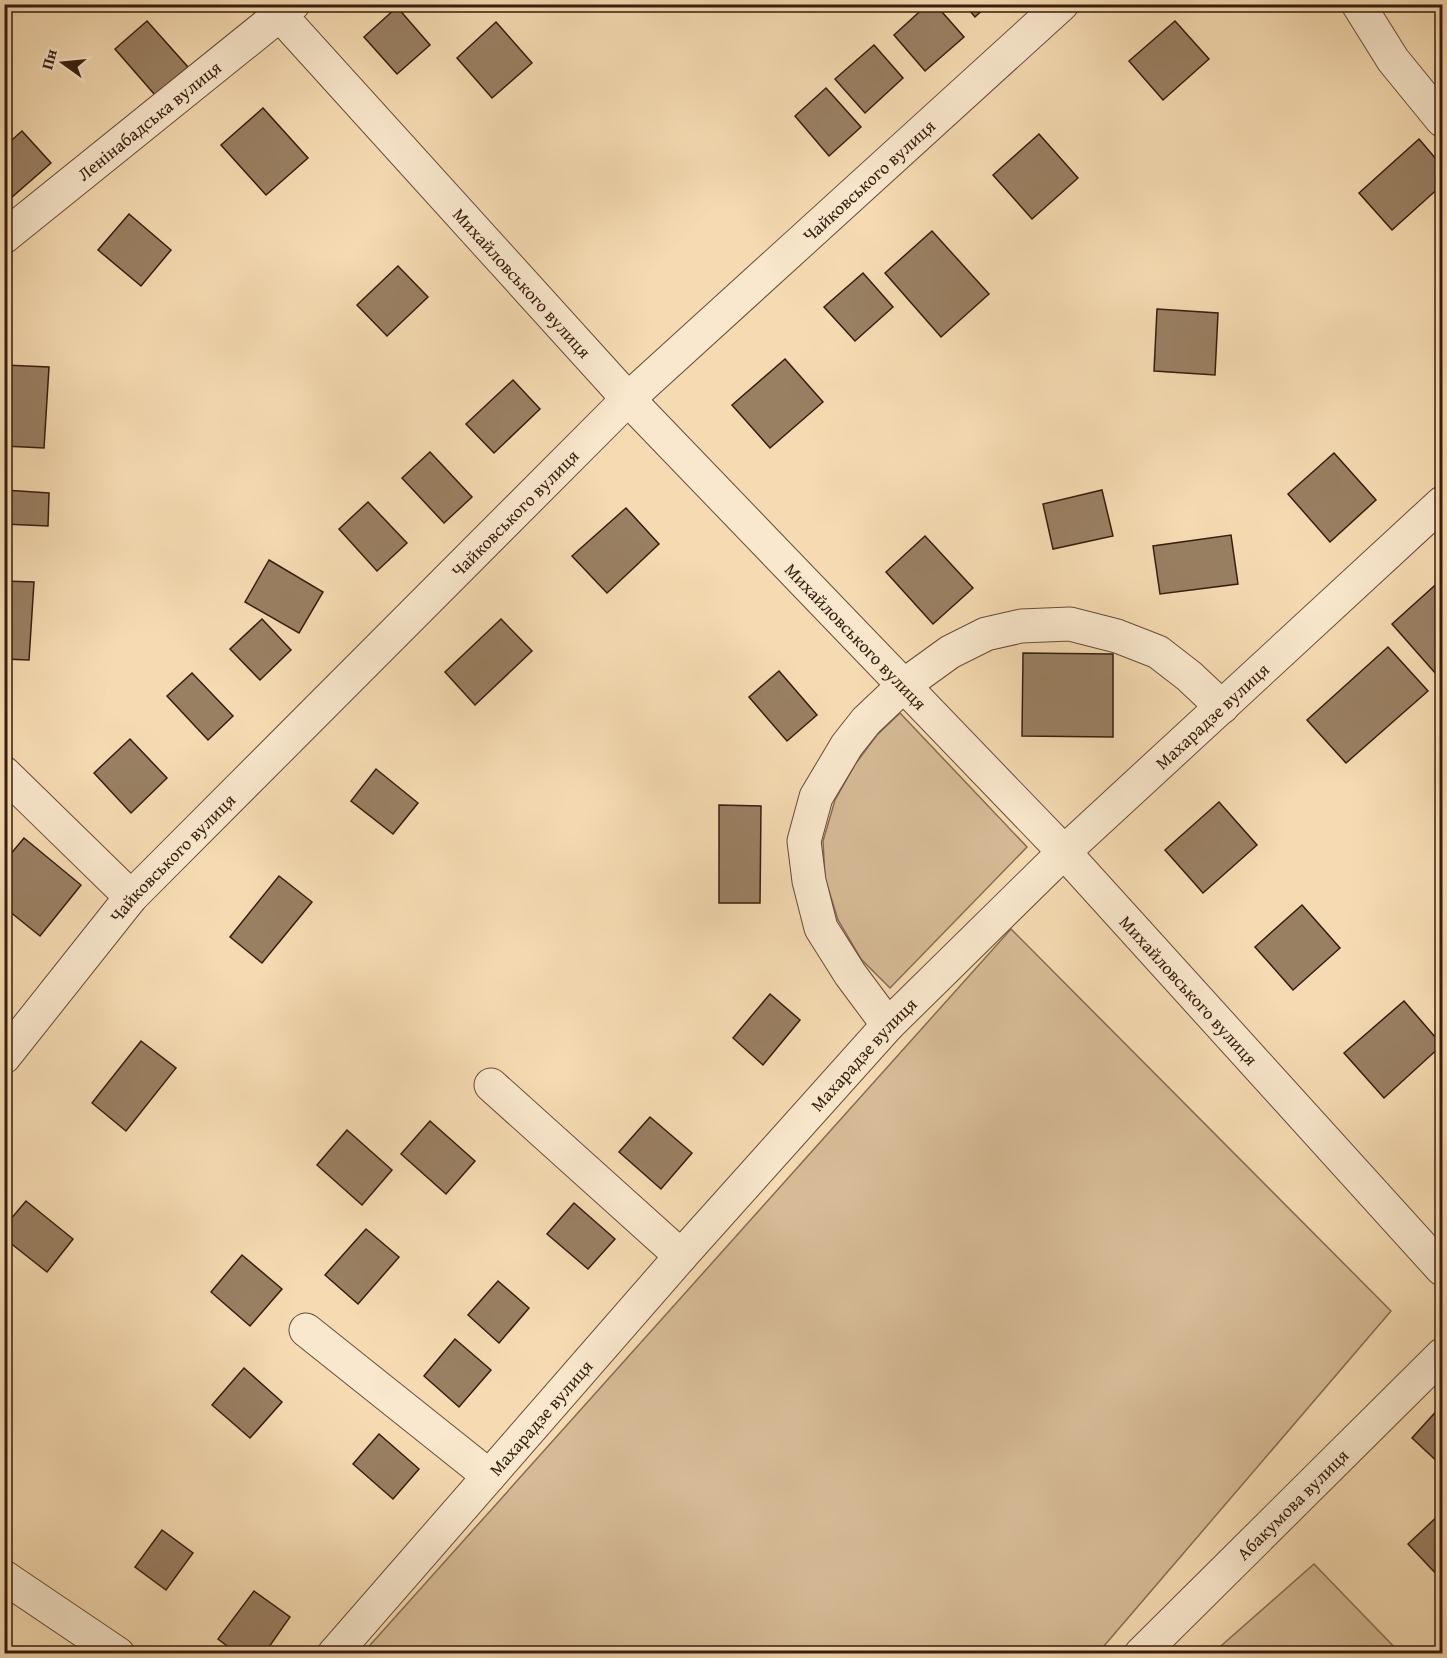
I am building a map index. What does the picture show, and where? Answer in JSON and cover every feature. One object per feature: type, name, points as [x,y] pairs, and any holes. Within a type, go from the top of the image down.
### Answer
[{"type":"street","name":"Чайковського вулиця","points":[[4,1057],[131,897],[628,399],[1062,4]]},
{"type":"street","points":[[1358,4],[1393,60],[1443,120]]},
{"type":"street","name":"Михайловського вулиця","points":[[281,8],[628,399],[1064,852],[1443,1269]]},
{"type":"street","name":"Ленінабадська вулиця","points":[[4,237],[281,8]]},
{"type":"street","name":"Махарадзе вулиця","points":[[334,1653],[681,1256],[888,1025],[1064,852],[1443,503]]},
{"type":"street","points":[[888,1025],[850,974],[821,928],[809,881],[804,841],[816,797],[847,745],[866,721],[903,686],[950,652],[986,634],[1021,626],[1070,624],[1117,636],[1158,652],[1189,676],[1222,707]]},
{"type":"street","points":[[4,773],[131,897]]},
{"type":"street","points":[[491,1085],[681,1256]]},
{"type":"street","points":[[306,1330],[489,1476]]},
{"type":"street","name":"Абакумова вулиця","points":[[1141,1653],[1443,1355]]},
{"type":"street","points":[[4,1576],[118,1653]]},
{"type":"shaded area","points":[[900,713],[1027,847],[890,988],[861,959],[838,920],[825,878],[823,841],[835,800],[856,763],[877,735]]},
{"type":"shaded area","points":[[1011,929],[1391,1311],[1098,1653],[363,1653]]},
{"type":"shaded area","points":[[1314,1564],[1400,1653],[1213,1653]]},
{"type":"building","points":[[928,4],[935,4],[964,37],[925,71],[894,35]]},
{"type":"building","points":[[964,4],[989,4],[975,17]]},
{"type":"building","points":[[397,7],[430,45],[397,74],[364,37]]},
{"type":"building","points":[[147,21],[188,67],[155,95],[115,49]]},
{"type":"building","points":[[1175,21],[1209,59],[1163,100],[1129,61]]},
{"type":"building","points":[[496,22],[532,63],[492,98],[457,58]]},
{"type":"building","points":[[874,45],[903,78],[865,113],[835,79]]},
{"type":"building","points":[[826,88],[861,127],[829,156],[795,116]]},
{"type":"building","points":[[263,108],[308,158],[266,195],[221,145]]},
{"type":"building","points":[[22,131],[51,163],[4,204],[4,147]]},
{"type":"building","points":[[1039,134],[1078,178],[1032,219],[993,175]]},
{"type":"building","points":[[1419,139],[1442,166],[1442,185],[1392,230],[1359,193]]},
{"type":"building","points":[[129,214],[171,250],[141,286],[98,250]]},
{"type":"building","points":[[932,231],[989,294],[941,337],[885,273]]},
{"type":"building","points":[[398,266],[428,297],[387,336],[357,305]]},
{"type":"building","points":[[863,273],[893,307],[855,341],[824,307]]},
{"type":"building","points":[[1157,309],[1218,313],[1215,375],[1154,371]]},
{"type":"building","points":[[785,359],[823,402],[770,448],[732,405]]},
{"type":"building","points":[[4,365],[49,367],[44,448],[4,446]]},
{"type":"building","points":[[513,380],[540,409],[494,453],[466,424]]},
{"type":"building","points":[[430,452],[472,497],[444,523],[402,478]]},
{"type":"building","points":[[1334,453],[1376,500],[1330,542],[1288,494]]},
{"type":"building","points":[[4,490],[49,493],[48,526],[4,524]]},
{"type":"building","points":[[1102,490],[1113,536],[1053,549],[1043,504]]},
{"type":"building","points":[[368,502],[407,543],[377,571],[339,529]]},
{"type":"building","points":[[626,508],[659,544],[607,593],[572,556]]},
{"type":"building","points":[[1231,535],[1238,584],[1160,594],[1153,546]]},
{"type":"building","points":[[925,536],[973,588],[933,624],[886,572]]},
{"type":"building","points":[[269,560],[323,592],[299,633],[245,602]]},
{"type":"building","points":[[1442,579],[1442,669],[1436,674],[1392,624]]},
{"type":"building","points":[[4,581],[34,582],[29,660],[4,659]]},
{"type":"building","points":[[262,619],[291,650],[260,680],[230,649]]},
{"type":"building","points":[[501,619],[532,651],[475,705],[445,672]]},
{"type":"building","points":[[1388,647],[1428,691],[1346,763],[1307,720]]},
{"type":"building","points":[[1023,653],[1113,654],[1113,737],[1022,736]]},
{"type":"building","points":[[779,671],[817,715],[787,741],[749,697]]},
{"type":"building","points":[[192,673],[233,716],[208,740],[167,696]]},
{"type":"building","points":[[130,739],[167,778],[131,813],[94,773]]},
{"type":"building","points":[[376,769],[418,803],[393,834],[351,801]]},
{"type":"building","points":[[1219,802],[1257,845],[1203,893],[1165,850]]},
{"type":"building","points":[[719,805],[761,806],[760,903],[719,903]]},
{"type":"building","points":[[24,838],[81,885],[40,936],[4,907],[4,862]]},
{"type":"building","points":[[279,876],[312,902],[262,963],[230,937]]},
{"type":"building","points":[[1302,905],[1340,948],[1293,990],[1255,947]]},
{"type":"building","points":[[770,994],[800,1020],[763,1065],[733,1038]]},
{"type":"building","points":[[1404,1001],[1442,1045],[1384,1098],[1344,1053]]},
{"type":"building","points":[[141,1041],[176,1068],[126,1131],[92,1103]]},
{"type":"building","points":[[650,1117],[692,1153],[661,1189],[619,1152]]},
{"type":"building","points":[[430,1121],[475,1161],[446,1194],[401,1154]]},
{"type":"building","points":[[347,1130],[392,1170],[362,1205],[317,1165]]},
{"type":"building","points":[[26,1201],[73,1239],[47,1272],[4,1238],[4,1227]]},
{"type":"building","points":[[574,1203],[615,1239],[588,1269],[547,1234]]},
{"type":"building","points":[[366,1229],[399,1257],[358,1304],[325,1275]]},
{"type":"building","points":[[242,1255],[282,1289],[250,1326],[211,1292]]},
{"type":"building","points":[[498,1281],[529,1308],[499,1343],[468,1315]]},
{"type":"building","points":[[455,1339],[491,1370],[459,1407],[424,1376]]},
{"type":"building","points":[[244,1368],[282,1402],[250,1438],[212,1405]]},
{"type":"building","points":[[1442,1405],[1442,1466],[1412,1438]]},
{"type":"building","points":[[379,1434],[419,1469],[393,1499],[353,1464]]},
{"type":"building","points":[[1442,1512],[1442,1580],[1408,1544]]},
{"type":"building","points":[[162,1530],[193,1553],[166,1590],[135,1567]]},
{"type":"building","points":[[254,1591],[290,1617],[264,1654],[238,1654],[218,1639]]}]
